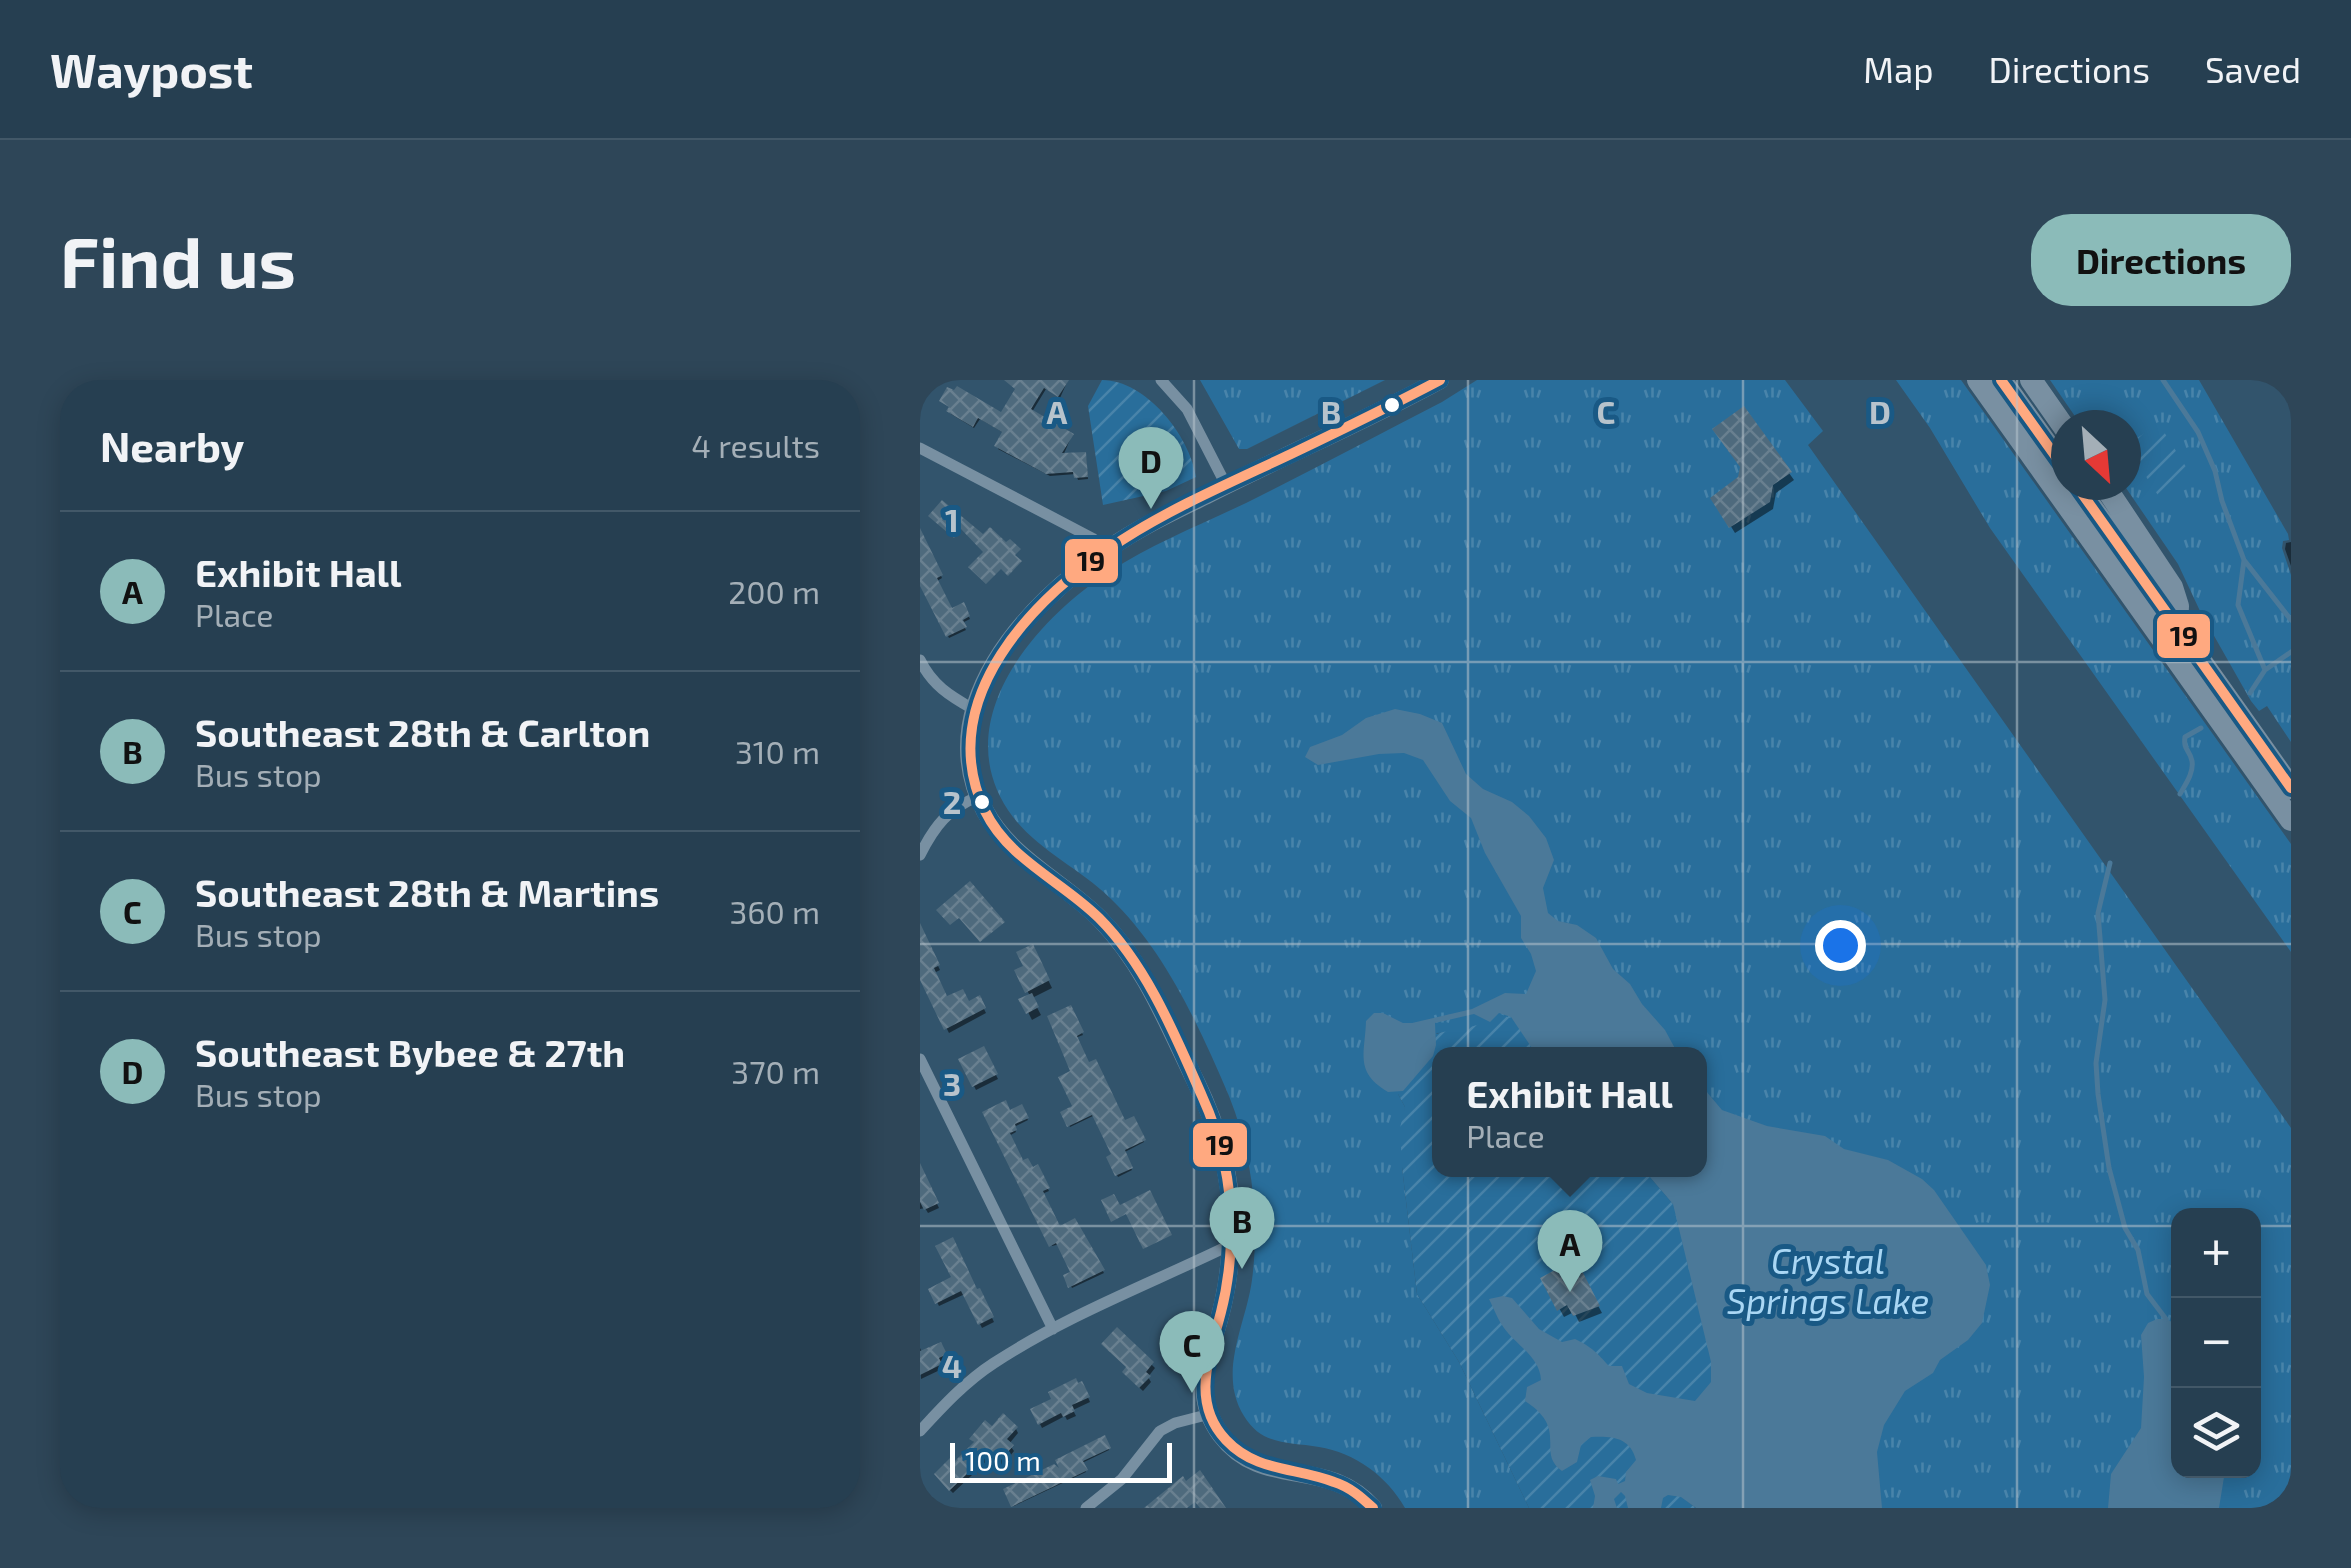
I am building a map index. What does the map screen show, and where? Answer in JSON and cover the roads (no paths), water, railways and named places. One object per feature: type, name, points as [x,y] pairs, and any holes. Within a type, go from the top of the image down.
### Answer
[{"type":"highway","points":[[1978,380],[2225,710],[2291,788]]},
{"type":"highway","points":[[2001,380],[2051,450]]},
{"type":"highway","points":[[2031,380],[2052,410]]},
{"type":"highway","points":[[2087,500],[2177,626],[2291,820]]},
{"type":"highway","points":[[2114,500],[2172,587],[2178,606],[2177,626]]},
{"type":"main road","points":[[1373,1508],[1349,1486],[1334,1480],[1272,1469],[1249,1460],[1222,1436],[1210,1414],[1204,1396],[1204,1368],[1224,1299],[1230,1245],[1228,1184],[1219,1142],[1199,1087],[1126,948],[1101,921],[1010,845],[986,813],[979,796],[968,743],[973,709],[989,672],[1014,635],[1051,595],[1107,550],[1146,525],[1440,380]]},
{"type":"street","points":[[1162,380],[1187,409],[1226,485]]},
{"type":"street","points":[[920,448],[1092,538],[1107,550]]},
{"type":"street","points":[[920,660],[925,672],[946,694],[973,709]]},
{"type":"street","points":[[920,855],[939,820],[956,806],[979,796]]},
{"type":"street","points":[[920,1059],[1053,1329]]},
{"type":"street","points":[[920,1432],[970,1381],[994,1363],[1053,1329],[1230,1245]]},
{"type":"street","points":[[1086,1508],[1122,1480],[1156,1436],[1175,1423],[1210,1414]]},
{"type":"water","points":[[1395,709],[1442,723],[1466,774],[1483,789],[1512,802],[1546,838],[1554,860],[1543,888],[1548,913],[1596,938],[1613,969],[1630,984],[1674,1047],[1531,1047],[1511,1017],[1499,1013],[1490,1022],[1474,1014],[1435,1023],[1432,1057],[1403,1091],[1388,1092],[1377,1085],[1364,1061],[1366,1021],[1374,1013],[1412,1023],[1472,1009],[1505,993],[1526,994],[1536,971],[1521,938],[1521,916],[1485,853],[1471,818],[1450,801],[1423,760],[1404,753],[1379,754],[1318,765],[1305,757],[1310,747],[1342,735],[1366,718]]},
{"type":"water","name":"Crystal Springs Lake","points":[[1707,1092],[1722,1110],[1767,1126],[1825,1136],[1844,1149],[1888,1160],[1922,1179],[1934,1190],[1986,1265],[1990,1285],[1982,1323],[1968,1340],[1940,1360],[1933,1373],[1905,1391],[1884,1425],[1877,1452],[1882,1508],[1696,1508],[1681,1497],[1668,1495],[1661,1508],[1628,1508],[1621,1492],[1614,1499],[1617,1508],[1593,1508],[1595,1496],[1590,1480],[1598,1476],[1616,1479],[1618,1484],[1625,1481],[1626,1472],[1636,1460],[1625,1442],[1591,1437],[1581,1445],[1577,1462],[1562,1471],[1555,1464],[1546,1422],[1525,1401],[1527,1387],[1541,1380],[1540,1372],[1504,1328],[1489,1299],[1512,1298],[1539,1329],[1562,1342],[1575,1339],[1609,1366],[1622,1366],[1629,1384],[1647,1393],[1695,1401],[1711,1382],[1711,1362],[1673,1204],[1650,1177],[1707,1177]]},
{"type":"water","points":[[2157,1319],[2171,1322],[2171,1478],[2224,1478],[2219,1508],[2108,1508],[2111,1474],[2141,1428],[2141,1335],[2148,1323]]},
{"type":"waterway","points":[[2163,380],[2198,432],[2244,560],[2238,605],[2265,670],[2250,693]]},
{"type":"waterway","points":[[2244,560],[2291,620]]},
{"type":"waterway","points":[[2265,670],[2291,652]]},
{"type":"waterway","points":[[2180,794],[2192,765],[2185,737],[2201,728]]},
{"type":"waterway","points":[[2110,863],[2098,913],[2105,1000],[2096,1063],[2098,1094],[2109,1168],[2125,1228],[2138,1250],[2147,1294],[2166,1319]]},
{"type":"place","name":"Southeast Bybee & 27th","points":[[1151,509]]},
{"type":"place","name":"Southeast 28th & Carlton","points":[[1242,1269]]},
{"type":"place","name":"Exhibit Hall","points":[[1570,1292]]},
{"type":"place","name":"Southeast 28th & Martins","points":[[1192,1393]]}]
